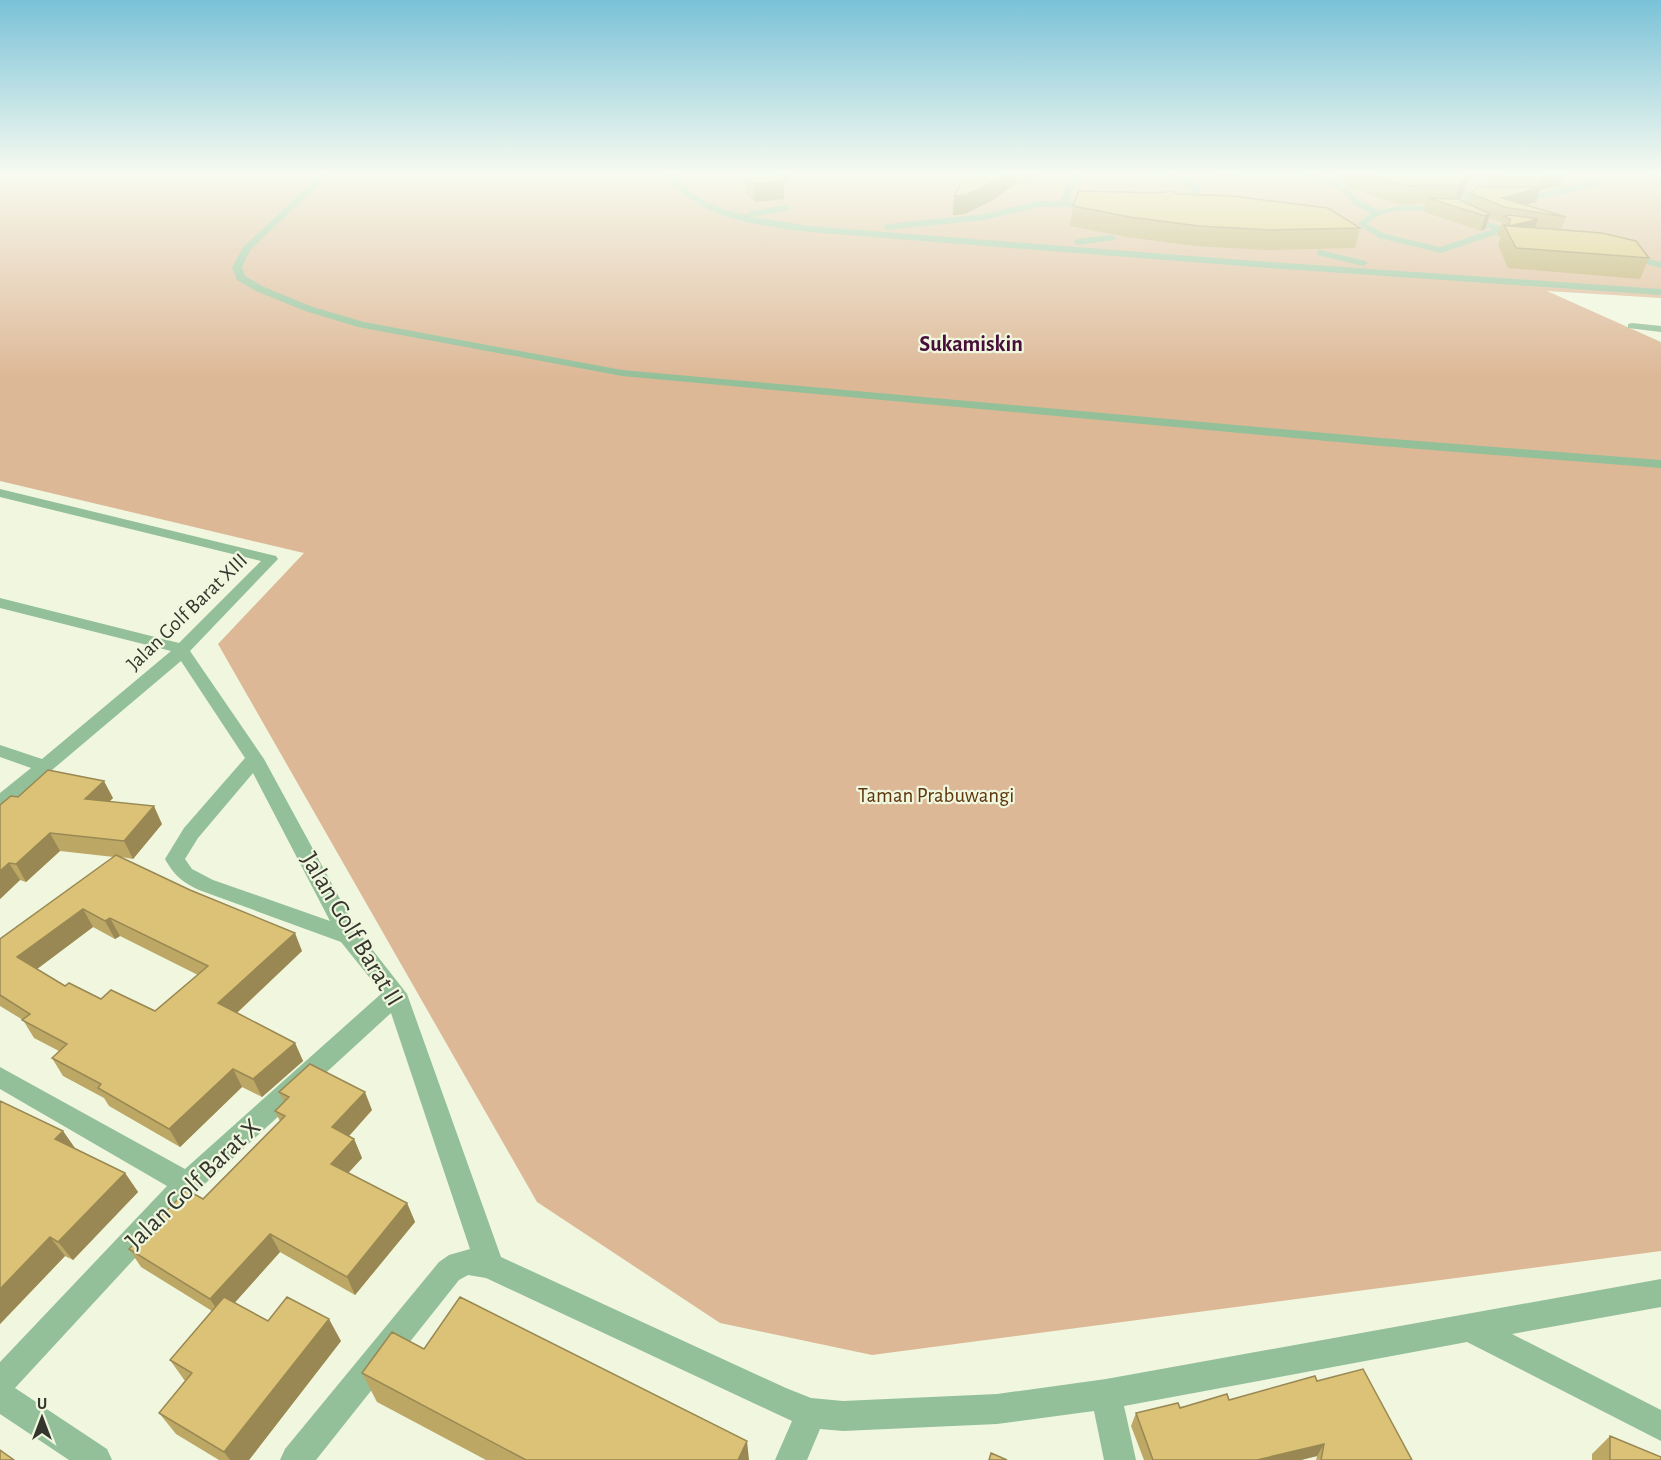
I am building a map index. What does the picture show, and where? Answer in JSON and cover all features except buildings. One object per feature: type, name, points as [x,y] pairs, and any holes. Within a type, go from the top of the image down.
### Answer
[{"type":"street","points":[[253,242],[247,248],[237,267],[241,278],[260,290],[309,309],[362,325],[622,373],[1381,442],[1661,464]]},
{"type":"street","points":[[972,242],[1661,292]]},
{"type":"street","points":[[1044,248],[1084,242]]},
{"type":"street","points":[[1408,242],[1441,250],[1464,242]]},
{"type":"street","points":[[1320,253],[1374,265],[1399,274]]},
{"type":"street","points":[[1617,254],[1661,265]]},
{"type":"street","points":[[1632,326],[1661,329]]},
{"type":"street","name":"Jalan Golf Barat XIII","points":[[0,803],[165,666],[270,562],[269,557],[1,495]]},
{"type":"street","points":[[0,603],[181,649]]},
{"type":"street","name":"Jalan Golf Barat II","points":[[181,649],[255,759],[349,936],[396,994],[490,1266]]},
{"type":"street","points":[[0,752],[45,766]]},
{"type":"street","points":[[255,759],[191,833],[175,860],[186,874],[206,885],[349,936]]},
{"type":"street","name":"Jalan Golf Barat X","points":[[0,1383],[187,1184],[396,994]]},
{"type":"street","points":[[4,1086],[187,1184]]},
{"type":"street","points":[[296,1460],[449,1271],[461,1262],[469,1261],[490,1266],[780,1401],[811,1413],[843,1416],[997,1409],[1106,1394],[1661,1293]]},
{"type":"street","points":[[1471,1329],[1661,1426]]},
{"type":"street","points":[[1106,1394],[1120,1460]]},
{"type":"street","points":[[0,1396],[96,1460]]},
{"type":"street","points":[[791,1460],[811,1413]]},
{"type":"green space","name":"Taman Prabuwangi","points":[[0,242],[1661,242],[1661,298],[1547,291],[1661,342],[1661,1251],[872,1355],[720,1323],[537,1202],[218,644],[304,553],[0,481]]},
{"type":"district","name":"Sukamiskin","points":[[971,344]]}]
